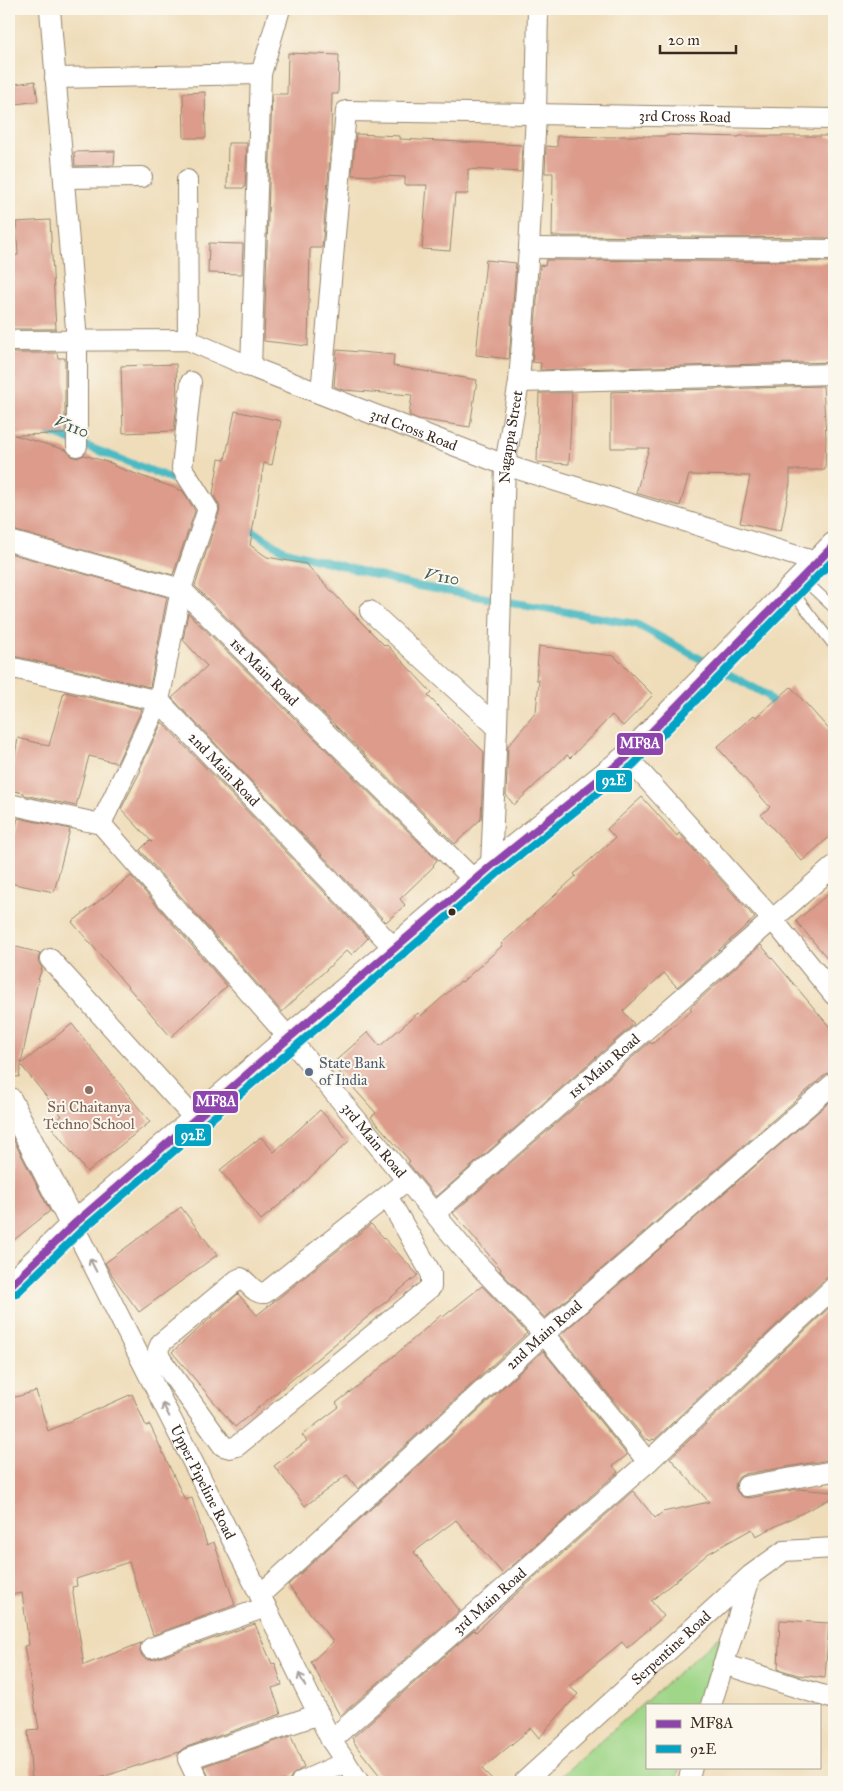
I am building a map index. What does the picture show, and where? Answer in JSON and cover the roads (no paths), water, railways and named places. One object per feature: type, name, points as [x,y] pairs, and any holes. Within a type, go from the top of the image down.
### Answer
[{"type":"street","points":[[50,9],[77,341],[77,446]]},
{"type":"street","points":[[251,367],[261,74],[280,9]]},
{"type":"street","name":"Nagappa Street","points":[[483,874],[498,727],[505,465],[519,382],[529,248],[536,114],[538,9]]},
{"type":"street","points":[[55,78],[261,74]]},
{"type":"street","name":"3rd Cross Road","points":[[321,393],[346,111],[834,119]]},
{"type":"street","points":[[64,178],[142,177]]},
{"type":"street","points":[[187,180],[188,340]]},
{"type":"street","points":[[529,248],[834,250]]},
{"type":"street","name":"3rd Cross Road","points":[[9,341],[188,340],[251,367],[505,465],[803,576]]},
{"type":"street","points":[[519,382],[834,374]]},
{"type":"street","points":[[9,804],[101,824],[159,701],[181,589],[208,509],[182,468],[191,382]]},
{"type":"street","name":"1st Main Road","points":[[9,541],[181,589],[483,874]]},
{"type":"street","points":[[9,1287],[73,1225],[394,948],[627,758],[834,546]]},
{"type":"street","points":[[370,611],[498,727]]},
{"type":"street","points":[[9,667],[159,701]]},
{"type":"street","name":"2nd Main Road","points":[[159,701],[394,948]]},
{"type":"street","points":[[627,758],[773,920],[834,995]]},
{"type":"street","name":"3rd Main Road","points":[[101,824],[289,1038],[468,1253],[544,1334],[648,1462]]},
{"type":"street","name":"1st Main Road","points":[[435,1213],[834,866]]},
{"type":"street","points":[[50,959],[195,1119]]},
{"type":"street","name":"2nd Main Road","points":[[263,1601],[544,1334],[834,1083]]},
{"type":"street","points":[[9,1100],[73,1225]]},
{"type":"street","points":[[386,1196],[431,1273],[431,1287],[237,1446],[230,1448],[223,1446],[160,1358],[158,1350],[161,1343],[236,1280],[241,1278],[255,1291],[265,1294],[386,1196],[407,1180]]},
{"type":"street","name":"Upper Pipeline Road","points":[[73,1225],[331,1740],[359,1782]]},
{"type":"street","name":"3rd Main Road","points":[[331,1740],[648,1462],[834,1287]]},
{"type":"street","points":[[747,1486],[834,1471]]},
{"type":"street","name":"Serpentine Road","points":[[524,1782],[751,1576],[784,1551],[834,1548]]},
{"type":"street","points":[[711,1704],[751,1576]]},
{"type":"street","points":[[152,1648],[263,1601]]},
{"type":"street","points":[[723,1664],[834,1699]]},
{"type":"street","points":[[199,1782],[188,1759],[319,1714]]},
{"type":"street","points":[[301,1782],[346,1762]]},
{"type":"street","points":[[688,1782],[692,1768]]},
{"type":"lane","points":[[803,576],[834,608]]},
{"type":"lane","points":[[803,576],[832,643]]},
{"type":"waterway","name":"V110","points":[[47,431],[175,480],[189,489]]},
{"type":"waterway","name":"V110","points":[[244,525],[283,550],[412,585],[636,624],[767,695],[778,711]]},
{"type":"place","name":"State Bank of India","points":[[309,1072]]},
{"type":"place","name":"Sri Chaitanya Techno School","points":[[89,1090]]}]
